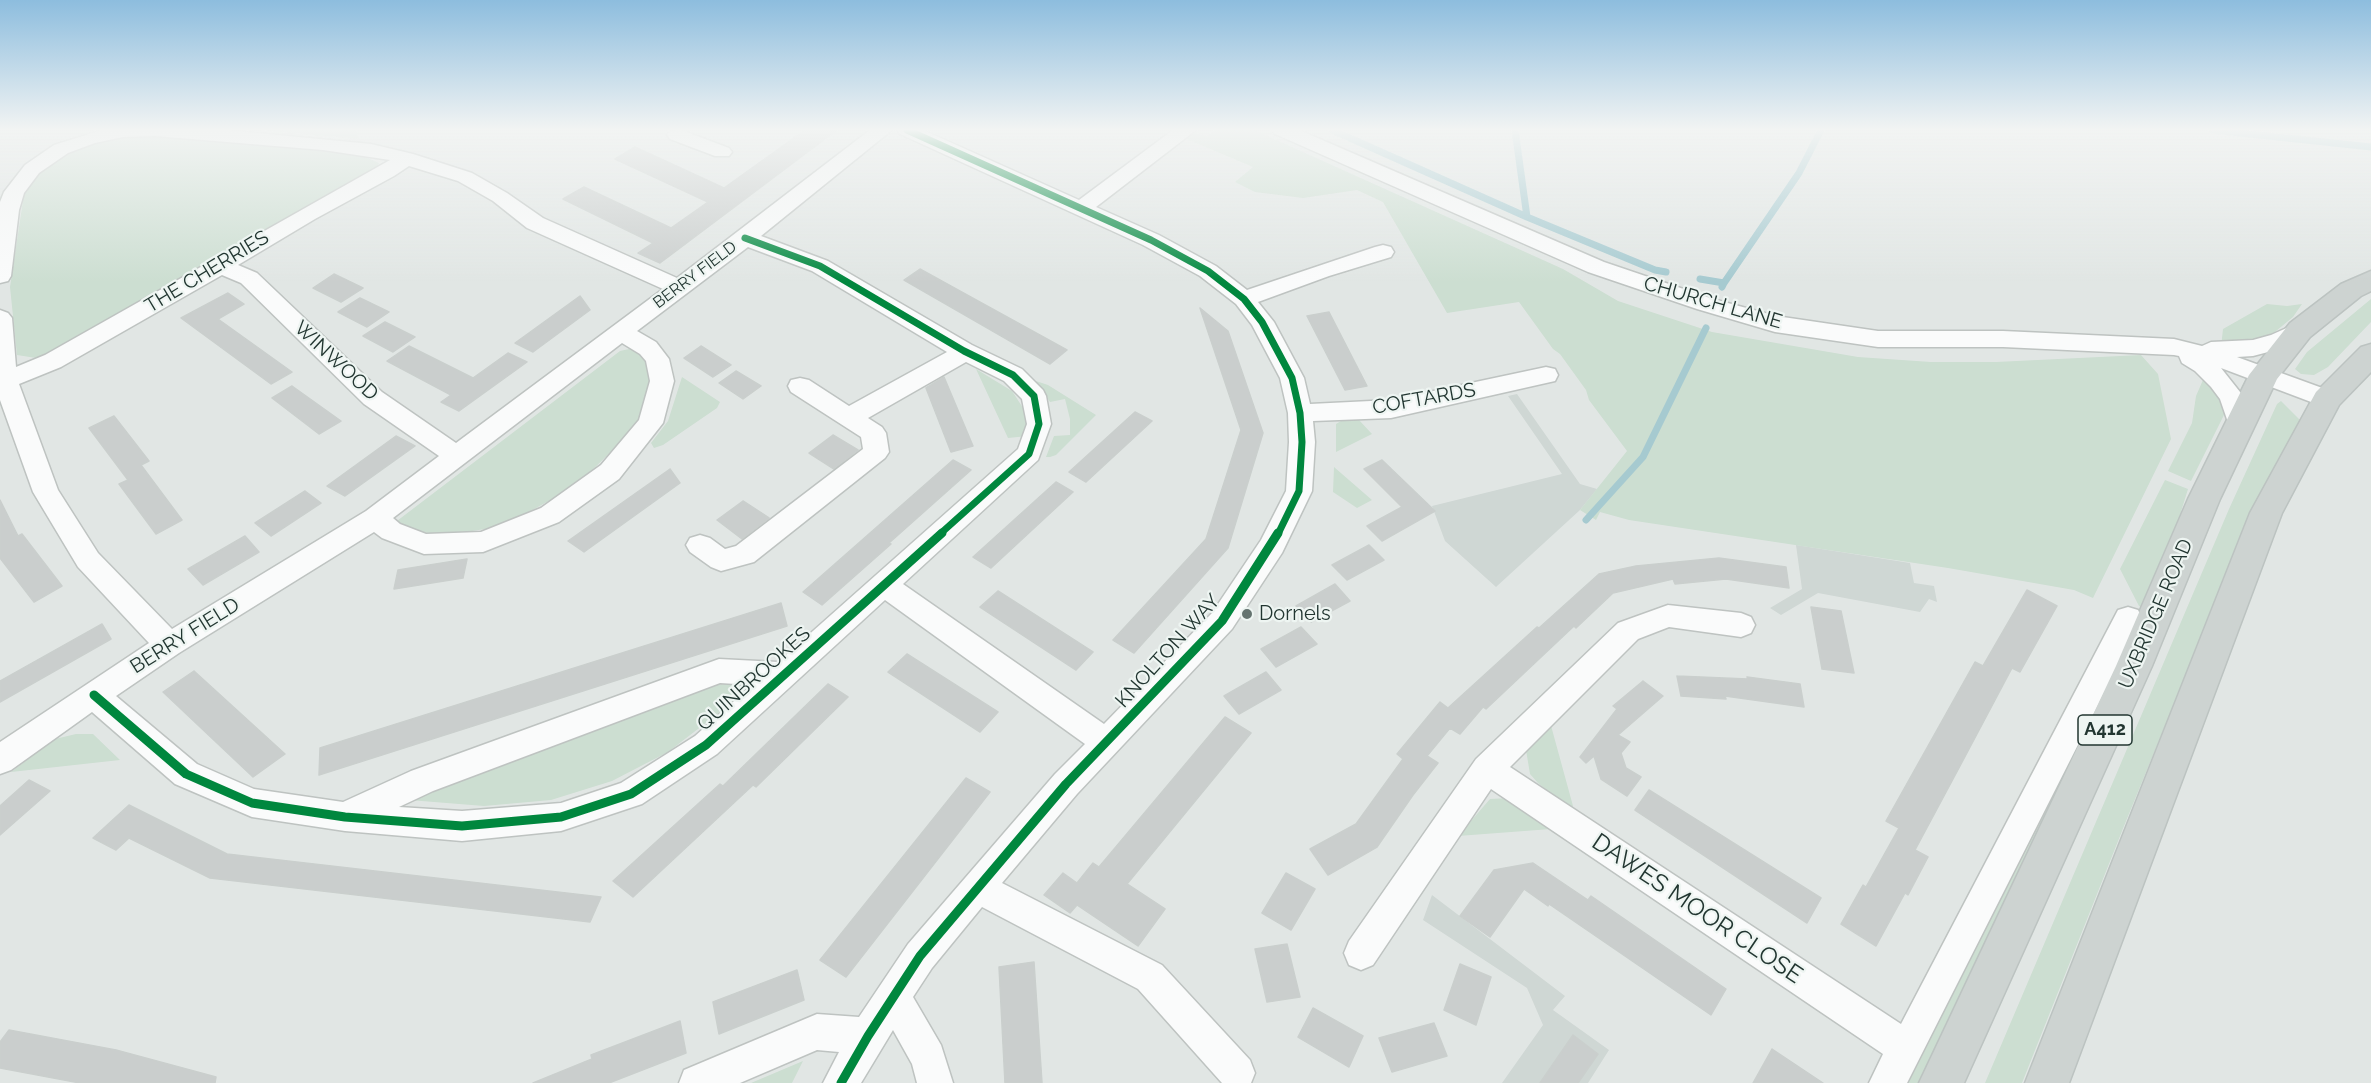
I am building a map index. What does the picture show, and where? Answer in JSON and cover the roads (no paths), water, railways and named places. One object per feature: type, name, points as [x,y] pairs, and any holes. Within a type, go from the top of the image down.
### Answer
[{"type":"main road","name":"UXBRIDGE ROAD","points":[[1941,1083],[2134,666],[2204,500],[2264,375],[2300,330],[2351,290],[2371,280]]},
{"type":"main road","points":[[2047,1083],[2266,513],[2326,399],[2371,354]]},
{"type":"street","points":[[0,276],[4,211],[23,181]]},
{"type":"street","name":"THE CHERRIES","points":[[5,380],[53,361],[307,214],[371,181]]},
{"type":"street","points":[[471,181],[500,197],[535,223],[677,287]]},
{"type":"street","name":"BERRY FIELD","points":[[0,760],[169,645],[375,518],[818,181]]},
{"type":"street","name":"KNOLTON WAY","points":[[841,1083],[868,1036],[920,956],[1066,784],[1222,621],[1272,546],[1299,490],[1302,442],[1300,413],[1292,378],[1262,322],[1244,299],[1208,271],[1151,240],[1020,181]]},
{"type":"street","points":[[1081,208],[1118,181]]},
{"type":"street","name":"CHURCH LANE","points":[[1398,181],[1596,267],[1775,324],[1878,339],[2003,339],[2227,351],[2253,348],[2279,340],[2300,330]]},
{"type":"street","name":"QUINBROOKES","points":[[94,694],[186,774],[252,803],[345,817],[462,826],[561,817],[631,794],[706,745],[1029,454],[1039,423],[1034,396],[1014,375],[964,351],[820,266],[745,238]]},
{"type":"street","points":[[1244,299],[1321,271],[1383,252]]},
{"type":"street","name":"WINWOOD","points":[[219,265],[249,278],[373,398],[455,455]]},
{"type":"street","points":[[0,318],[5,380],[46,492],[88,560],[169,645]]},
{"type":"street","points":[[375,518],[391,531],[424,544],[483,542],[550,515],[610,472],[651,423],[662,381],[657,359],[648,348],[621,332]]},
{"type":"street","name":"CHURCH LANE","points":[[2174,348],[2220,359],[2326,399]]},
{"type":"street","name":"CHURCH LANE","points":[[2174,348],[2204,365],[2220,381],[2232,397],[2240,425]]},
{"type":"street","points":[[849,417],[949,362],[964,351]]},
{"type":"street","name":"COFTARDS","points":[[1300,413],[1391,409],[1546,375]]},
{"type":"street","points":[[700,545],[721,560],[744,555],[876,452],[873,433],[800,386]]},
{"type":"street","points":[[884,585],[1106,742]]},
{"type":"street","points":[[1361,953],[1487,769],[1628,631],[1668,616],[1741,625]]},
{"type":"street","points":[[1887,1083],[1907,1049],[2128,618]]},
{"type":"street","name":"QUINBROOKES","points":[[345,817],[422,781],[719,671],[784,675]]},
{"type":"street","name":"DAWES MOOR CLOSE","points":[[1487,769],[1907,1049]]},
{"type":"street","points":[[977,887],[1150,977],[1237,1073]]},
{"type":"street","points":[[894,998],[928,1058],[934,1083]]},
{"type":"street","points":[[696,1083],[817,1032],[868,1036]]},
{"type":"waterway","points":[[1445,181],[1527,217]]},
{"type":"waterway","points":[[1522,181],[1527,217]]},
{"type":"waterway","points":[[1724,283],[1794,181]]},
{"type":"waterway","points":[[1527,217],[1655,270],[1666,272]]},
{"type":"waterway","points":[[1700,279],[1724,283]]},
{"type":"waterway","points":[[1722,287],[1724,283]]},
{"type":"waterway","points":[[1586,520],[1643,457],[1706,328]]},
{"type":"place","name":"Dornels","points":[[1247,614]]}]
